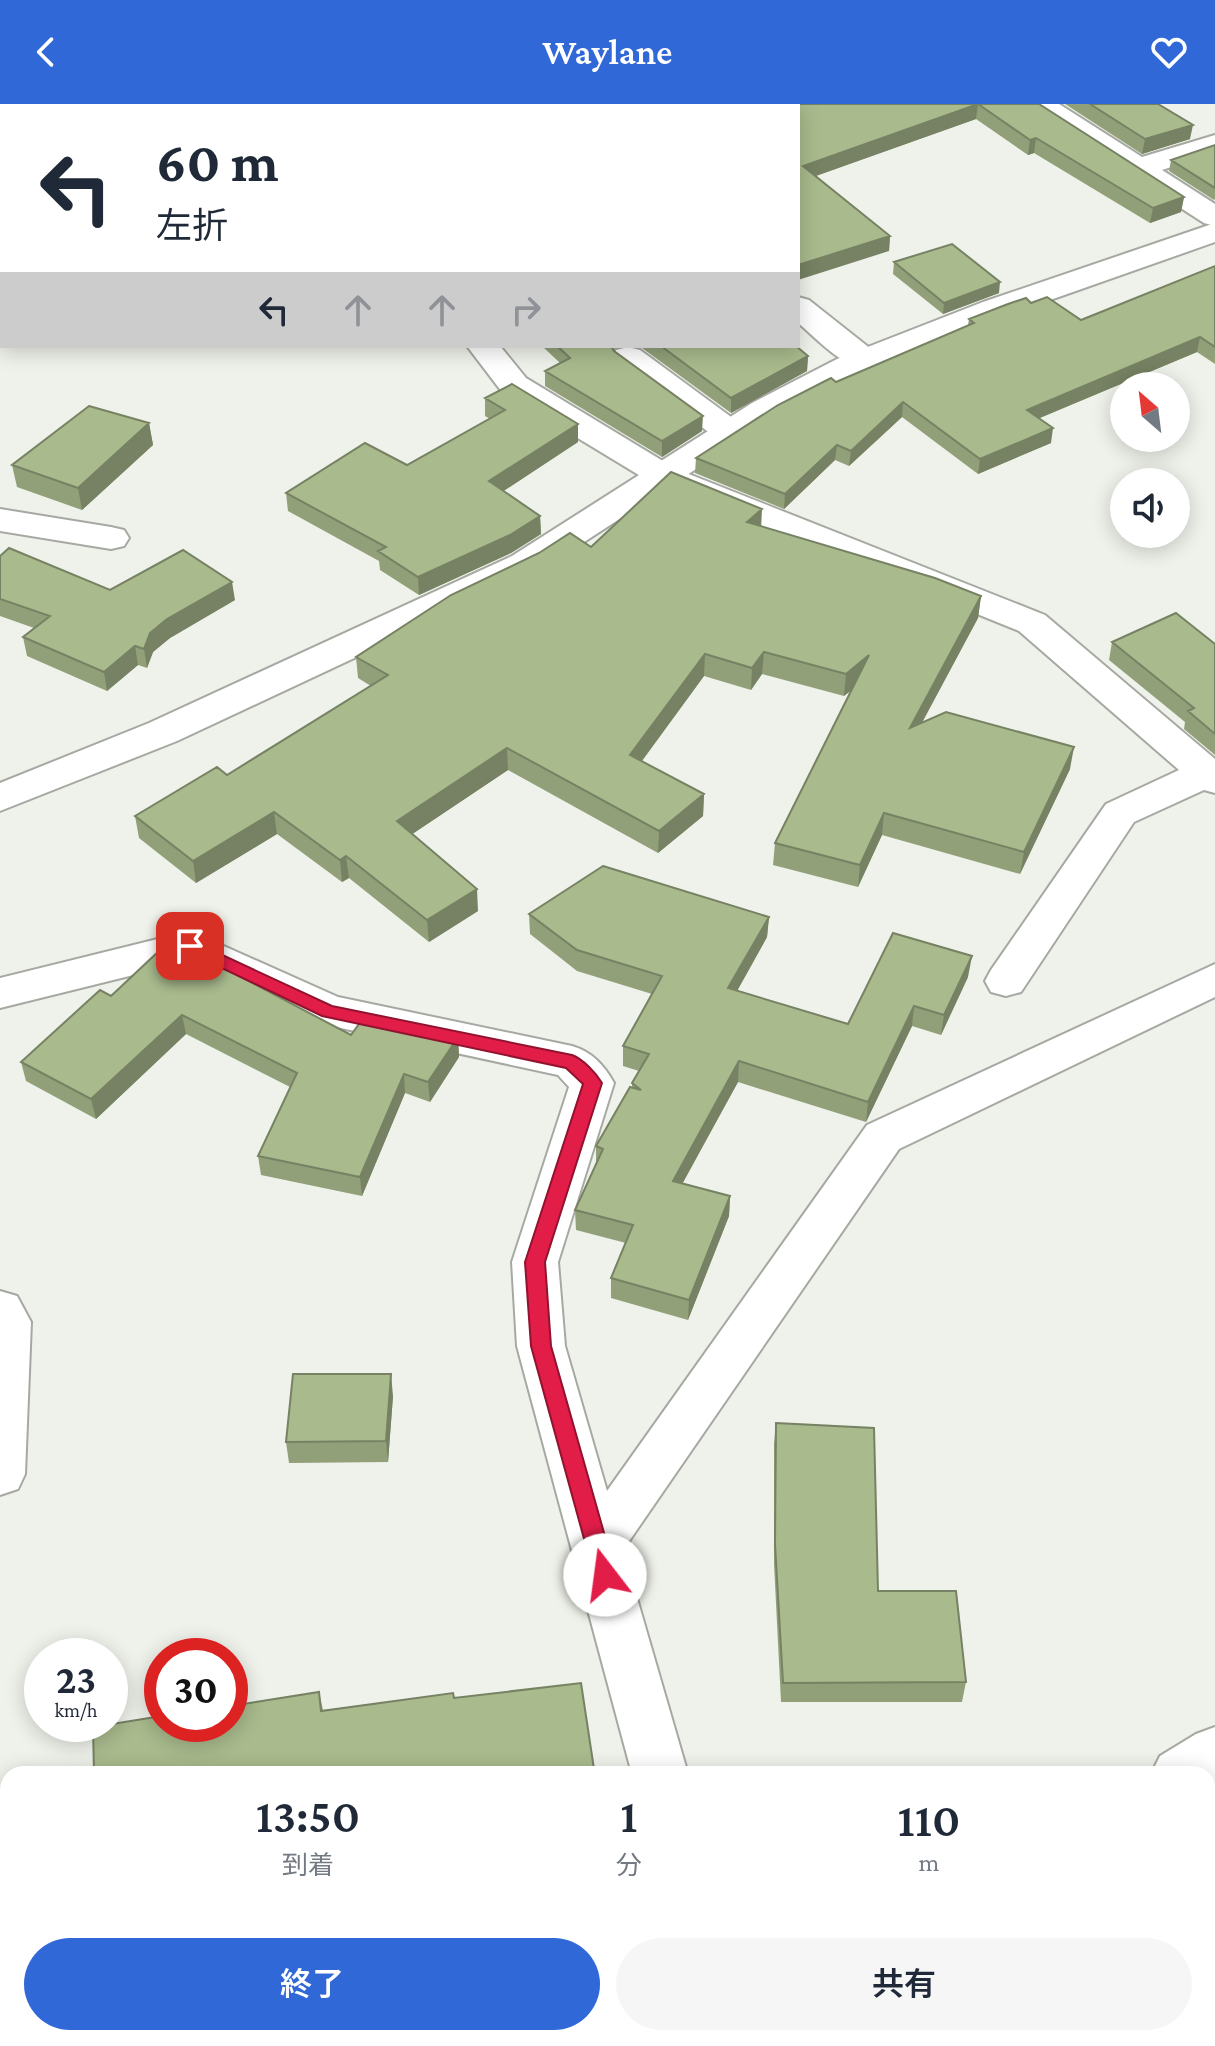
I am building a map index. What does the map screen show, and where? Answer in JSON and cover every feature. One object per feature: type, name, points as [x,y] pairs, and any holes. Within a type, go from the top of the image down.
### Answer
[{"type":"street","points":[[1039,104],[1215,217]]},
{"type":"street","points":[[1138,168],[1215,144]]},
{"type":"street","points":[[0,798],[163,732],[525,564],[764,410],[864,360],[994,309],[1215,232]]},
{"type":"street","points":[[800,309],[864,360]]},
{"type":"street","points":[[485,348],[514,385],[664,476],[1032,623],[1211,776],[1120,813],[1006,981]]},
{"type":"street","points":[[628,357],[730,432]]},
{"type":"street","points":[[0,520],[111,538]]},
{"type":"street","points":[[0,993],[190,946],[328,1011],[572,1062],[592,1083],[535,1262],[541,1346],[658,1766]]},
{"type":"street","points":[[597,1546],[883,1137],[1215,979]]},
{"type":"street","points":[[0,1310],[7,1322],[0,1474]]},
{"type":"street","points":[[1192,1766],[1215,1752]]},
{"type":"building","points":[[800,104],[978,104],[803,166],[890,236],[800,264]]},
{"type":"building","points":[[978,104],[1039,104],[1184,197],[1153,208],[1036,138],[1030,140]]},
{"type":"building","points":[[1090,104],[1158,104],[1193,125],[1145,139]]},
{"type":"building","points":[[1215,145],[1215,188],[1171,160]]},
{"type":"building","points":[[952,244],[1000,282],[944,303],[894,262]]},
{"type":"building","points":[[1215,266],[1215,347],[1200,337],[1117,372],[1110,372],[1110,375],[1027,410],[1053,428],[980,459],[903,402],[851,451],[837,445],[785,494],[696,458],[778,405],[831,378],[836,382],[974,323],[969,319],[1008,304],[1026,298],[1031,303],[1047,297],[1081,320]]},
{"type":"building","points":[[559,348],[612,348],[703,416],[662,441],[545,371],[570,358]]},
{"type":"building","points":[[664,348],[798,348],[808,356],[731,398]]},
{"type":"building","points":[[512,384],[578,424],[489,481],[540,516],[510,535],[418,577],[378,551],[386,547],[286,493],[365,443],[407,465],[505,410],[485,398]]},
{"type":"building","points":[[89,406],[149,423],[78,488],[12,465]]},
{"type":"building","points":[[671,472],[762,509],[747,522],[935,578],[981,596],[910,728],[946,712],[1074,747],[1024,852],[884,813],[860,865],[775,843],[869,655],[846,674],[764,652],[752,668],[705,654],[630,755],[704,794],[659,831],[507,748],[397,821],[477,889],[427,920],[346,856],[340,860],[274,812],[193,861],[135,816],[217,767],[227,775],[388,675],[356,657],[451,595],[539,553],[570,533],[591,547]]},
{"type":"building","points":[[9,548],[110,590],[183,550],[232,582],[167,619],[150,633],[144,649],[135,646],[104,672],[23,637],[50,616],[0,599],[0,556]]},
{"type":"building","points":[[1176,613],[1215,644],[1215,734],[1188,711],[1194,708],[1112,642]]},
{"type":"building","points":[[603,866],[769,917],[728,988],[848,1024],[893,933],[972,956],[944,1015],[914,1006],[868,1102],[739,1061],[673,1181],[730,1196],[689,1300],[611,1278],[633,1225],[575,1210],[603,1149],[596,1146],[630,1087],[641,1090],[632,1083],[649,1054],[623,1046],[662,976],[577,950],[529,914]]},
{"type":"building","points":[[182,946],[351,1035],[364,1017],[458,1037],[428,1082],[404,1074],[360,1177],[258,1156],[297,1073],[182,1015],[91,1099],[21,1062],[100,990],[111,996],[159,951]]},
{"type":"building","points":[[293,1374],[391,1374],[386,1441],[286,1442]]},
{"type":"building","points":[[776,1423],[874,1428],[878,1591],[956,1591],[966,1682],[783,1683],[775,1544]]},
{"type":"building","points":[[581,1683],[594,1766],[94,1766],[93,1742],[128,1742],[128,1721],[144,1719],[144,1742],[248,1742],[248,1703],[319,1692],[321,1711],[453,1693],[454,1698]]},
{"type":"route","points":[[190,946],[328,1011],[572,1062],[592,1083],[535,1262],[541,1346],[605,1575]]}]
